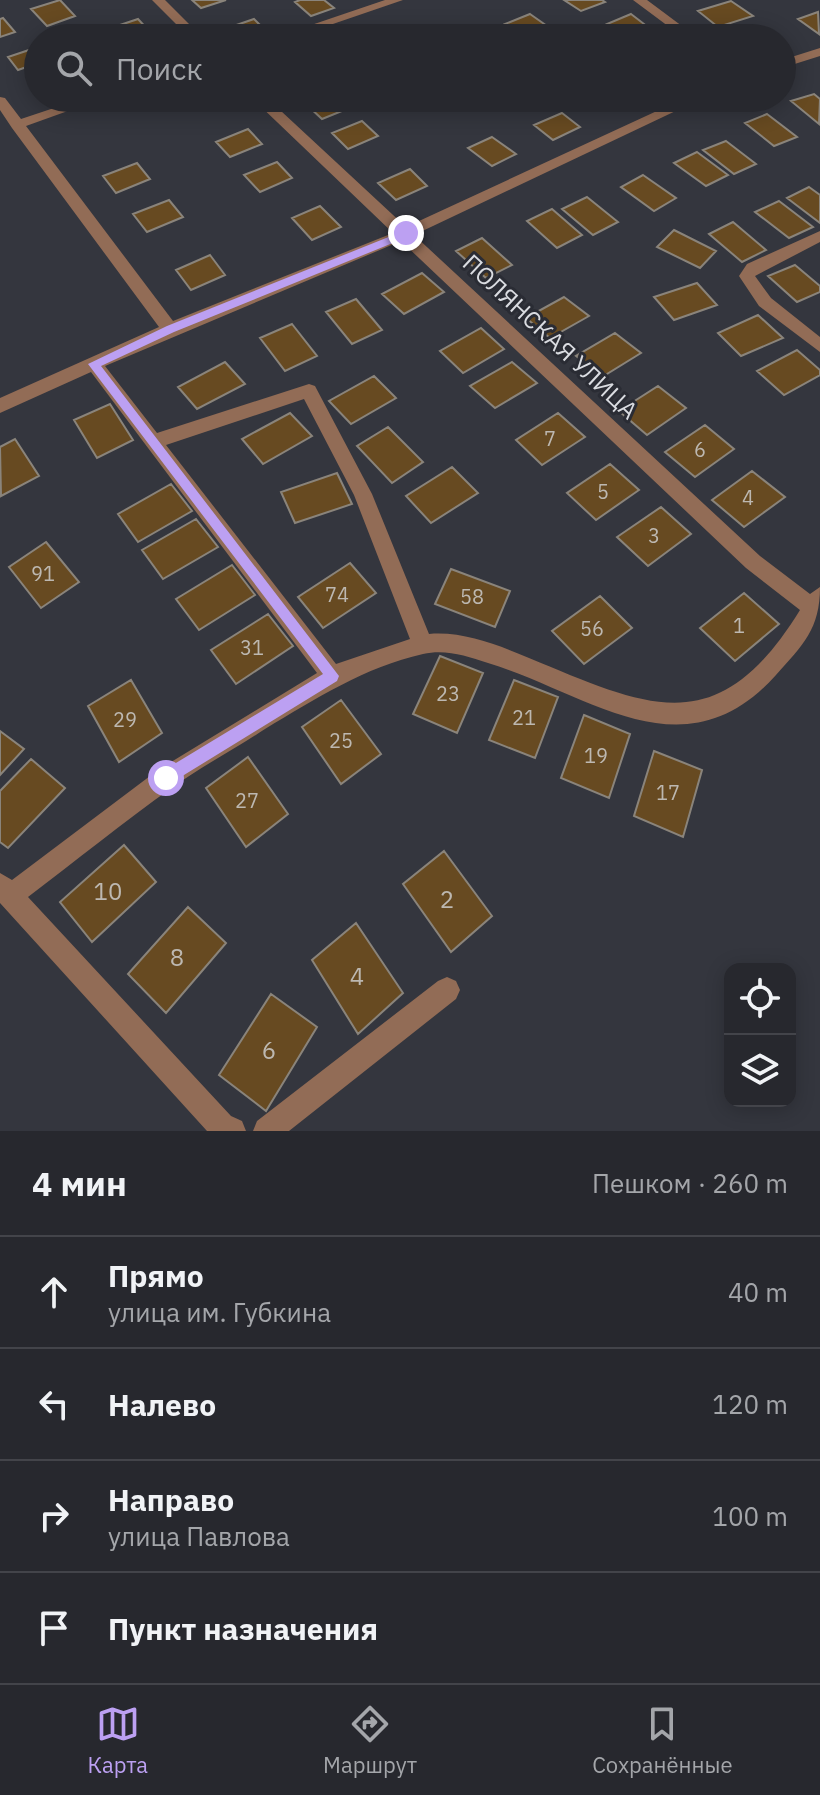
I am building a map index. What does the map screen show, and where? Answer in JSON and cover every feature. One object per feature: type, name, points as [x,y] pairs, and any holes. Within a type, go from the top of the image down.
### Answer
[{"type":"street","points":[[158,0],[183,24]]},
{"type":"street","points":[[322,24],[397,0]]},
{"type":"street","points":[[639,0],[672,24]]},
{"type":"street","points":[[796,60],[820,52]]},
{"type":"street","points":[[0,101],[170,329]]},
{"type":"street","points":[[17,125],[56,112]]},
{"type":"street","name":"ПОЛЯНСКАЯ УЛИЦА","points":[[274,112],[753,562],[816,602]]},
{"type":"street","points":[[0,406],[170,329],[406,233],[666,112]]},
{"type":"street","points":[[820,236],[753,268],[747,276],[765,302],[820,346]]},
{"type":"street","points":[[94,364],[332,676]]},
{"type":"street","points":[[153,442],[309,391],[363,494],[423,644]]},
{"type":"street","points":[[232,1131],[221,1126],[5,891],[166,778],[332,676],[423,644],[450,642],[508,659],[623,707],[683,715],[724,705],[761,676],[792,642],[816,602]]},
{"type":"street","points":[[267,1131],[447,990]]},
{"type":"building","points":[[60,0],[75,16],[45,24],[31,9]]},
{"type":"building","points":[[192,0],[226,0],[201,8]]},
{"type":"building","points":[[324,0],[334,8],[311,16],[295,2]]},
{"type":"building","points":[[564,0],[602,0],[605,2],[581,11]]},
{"type":"building","points":[[731,1],[753,16],[728,24],[714,24],[698,11]]},
{"type":"building","points":[[818,12],[819,34],[798,19]]},
{"type":"building","points":[[530,14],[544,24],[505,24]]},
{"type":"building","points":[[631,14],[644,24],[607,24]]},
{"type":"building","points":[[3,18],[15,32],[0,37],[0,19]]},
{"type":"building","points":[[138,19],[143,24],[123,24]]},
{"type":"building","points":[[254,19],[259,24],[240,24]]},
{"type":"building","points":[[24,52],[24,68],[18,70],[8,57]]},
{"type":"building","points":[[814,94],[820,99],[819,124],[796,105],[796,99]]},
{"type":"building","points":[[314,112],[340,112],[322,119]]},
{"type":"building","points":[[562,113],[580,127],[553,140],[534,125]]},
{"type":"building","points":[[767,114],[797,137],[774,146],[745,123]]},
{"type":"building","points":[[362,121],[378,136],[348,149],[332,133]]},
{"type":"building","points":[[248,129],[262,144],[230,157],[216,142]]},
{"type":"building","points":[[492,137],[516,154],[492,166],[468,148]]},
{"type":"building","points":[[726,141],[756,164],[734,174],[703,150]]},
{"type":"building","points":[[697,152],[728,175],[706,186],[674,163]]},
{"type":"building","points":[[277,162],[292,178],[260,192],[244,175]]},
{"type":"building","points":[[137,163],[150,179],[116,193],[103,176]]},
{"type":"building","points":[[410,169],[427,186],[396,200],[378,183]]},
{"type":"building","points":[[643,175],[676,198],[654,211],[621,187]]},
{"type":"building","points":[[809,187],[820,195],[820,223],[787,198]]},
{"type":"building","points":[[587,197],[618,222],[593,235],[562,209]]},
{"type":"building","points":[[169,200],[183,217],[147,232],[133,214]]},
{"type":"building","points":[[779,201],[813,227],[789,238],[755,212]]},
{"type":"building","points":[[320,206],[341,227],[312,240],[292,218]]},
{"type":"building","points":[[552,209],[582,235],[557,248],[527,221]]},
{"type":"building","points":[[733,222],[766,250],[742,262],[709,234]]},
{"type":"building","points":[[674,230],[716,251],[700,268],[657,247]]},
{"type":"building","points":[[482,238],[512,265],[486,278],[456,251]]},
{"type":"building","points":[[210,255],[225,275],[191,290],[176,270]]},
{"type":"building","points":[[795,265],[820,286],[820,292],[797,302],[768,276]]},
{"type":"building","points":[[422,273],[444,292],[404,314],[382,294]]},
{"type":"building","points":[[697,283],[717,305],[674,320],[654,297]]},
{"type":"building","points":[[564,297],[589,316],[550,338],[526,318]]},
{"type":"building","points":[[356,299],[382,330],[352,344],[326,312]]},
{"type":"building","points":[[758,315],[783,338],[741,356],[718,333]]},
{"type":"building","points":[[292,324],[317,356],[285,371],[260,338]]},
{"type":"building","points":[[481,328],[504,349],[463,373],[440,351]]},
{"type":"building","points":[[615,333],[641,353],[602,377],[576,356]]},
{"type":"building","points":[[797,350],[820,370],[820,375],[784,395],[757,371]]},
{"type":"building","points":[[225,362],[245,384],[197,409],[178,387]]},
{"type":"building","points":[[512,362],[537,383],[495,408],[470,386]]},
{"type":"building","points":[[374,376],[396,398],[351,424],[329,401]]},
{"type":"building","points":[[658,386],[686,408],[647,435],[619,411]]},
{"type":"building","points":[[110,404],[133,440],[97,458],[74,420]]},
{"type":"building","points":[[290,413],[312,436],[263,464],[242,439]]},
{"type":"building","points":[[558,413],[585,437],[542,465],[516,440]]},
{"type":"building","points":[[705,425],[734,449],[695,477],[665,452]]},
{"type":"building","points":[[388,427],[423,462],[392,483],[357,446]]},
{"type":"building","points":[[15,439],[39,476],[1,496],[0,447]]},
{"type":"building","points":[[610,464],[639,490],[596,520],[567,493]]},
{"type":"building","points":[[452,467],[478,493],[431,523],[406,496]]},
{"type":"building","points":[[752,471],[785,497],[744,527],[712,500]]},
{"type":"building","points":[[337,473],[352,504],[295,523],[281,492]]},
{"type":"building","points":[[171,484],[192,511],[138,542],[118,514]]},
{"type":"building","points":[[661,507],[691,534],[648,566],[617,537]]},
{"type":"building","points":[[196,519],[218,547],[163,579],[142,550]]},
{"type":"building","points":[[46,542],[79,582],[41,608],[9,567]]},
{"type":"building","points":[[350,563],[376,593],[323,628],[298,597]]},
{"type":"building","points":[[232,565],[255,595],[199,630],[176,599]]},
{"type":"building","points":[[451,569],[510,591],[495,627],[435,604]]},
{"type":"building","points":[[744,593],[779,624],[735,661],[700,628]]},
{"type":"building","points":[[600,596],[632,628],[584,664],[552,631]]},
{"type":"building","points":[[268,614],[293,646],[236,684],[211,650]]},
{"type":"building","points":[[440,656],[483,673],[457,733],[413,714]]},
{"type":"building","points":[[131,680],[162,733],[119,762],[88,706]]},
{"type":"building","points":[[514,680],[558,697],[535,758],[489,740]]},
{"type":"building","points":[[341,700],[381,754],[341,784],[302,727]]},
{"type":"building","points":[[584,715],[630,734],[609,798],[561,778]]},
{"type":"building","points":[[0,731],[24,749],[0,775]]},
{"type":"building","points":[[654,751],[702,770],[683,837],[634,816]]},
{"type":"building","points":[[248,757],[288,814],[246,847],[206,788]]},
{"type":"building","points":[[31,759],[65,788],[8,848],[0,842],[0,791]]},
{"type":"building","points":[[124,845],[156,882],[92,942],[60,902]]},
{"type":"building","points":[[444,851],[492,916],[451,952],[403,884]]},
{"type":"building","points":[[188,907],[226,943],[166,1013],[128,974]]},
{"type":"building","points":[[356,923],[403,993],[358,1034],[312,960]]},
{"type":"building","points":[[271,994],[317,1027],[266,1111],[219,1075]]},
{"type":"route","points":[[166,778],[332,676],[94,364],[170,329],[406,233]]}]
